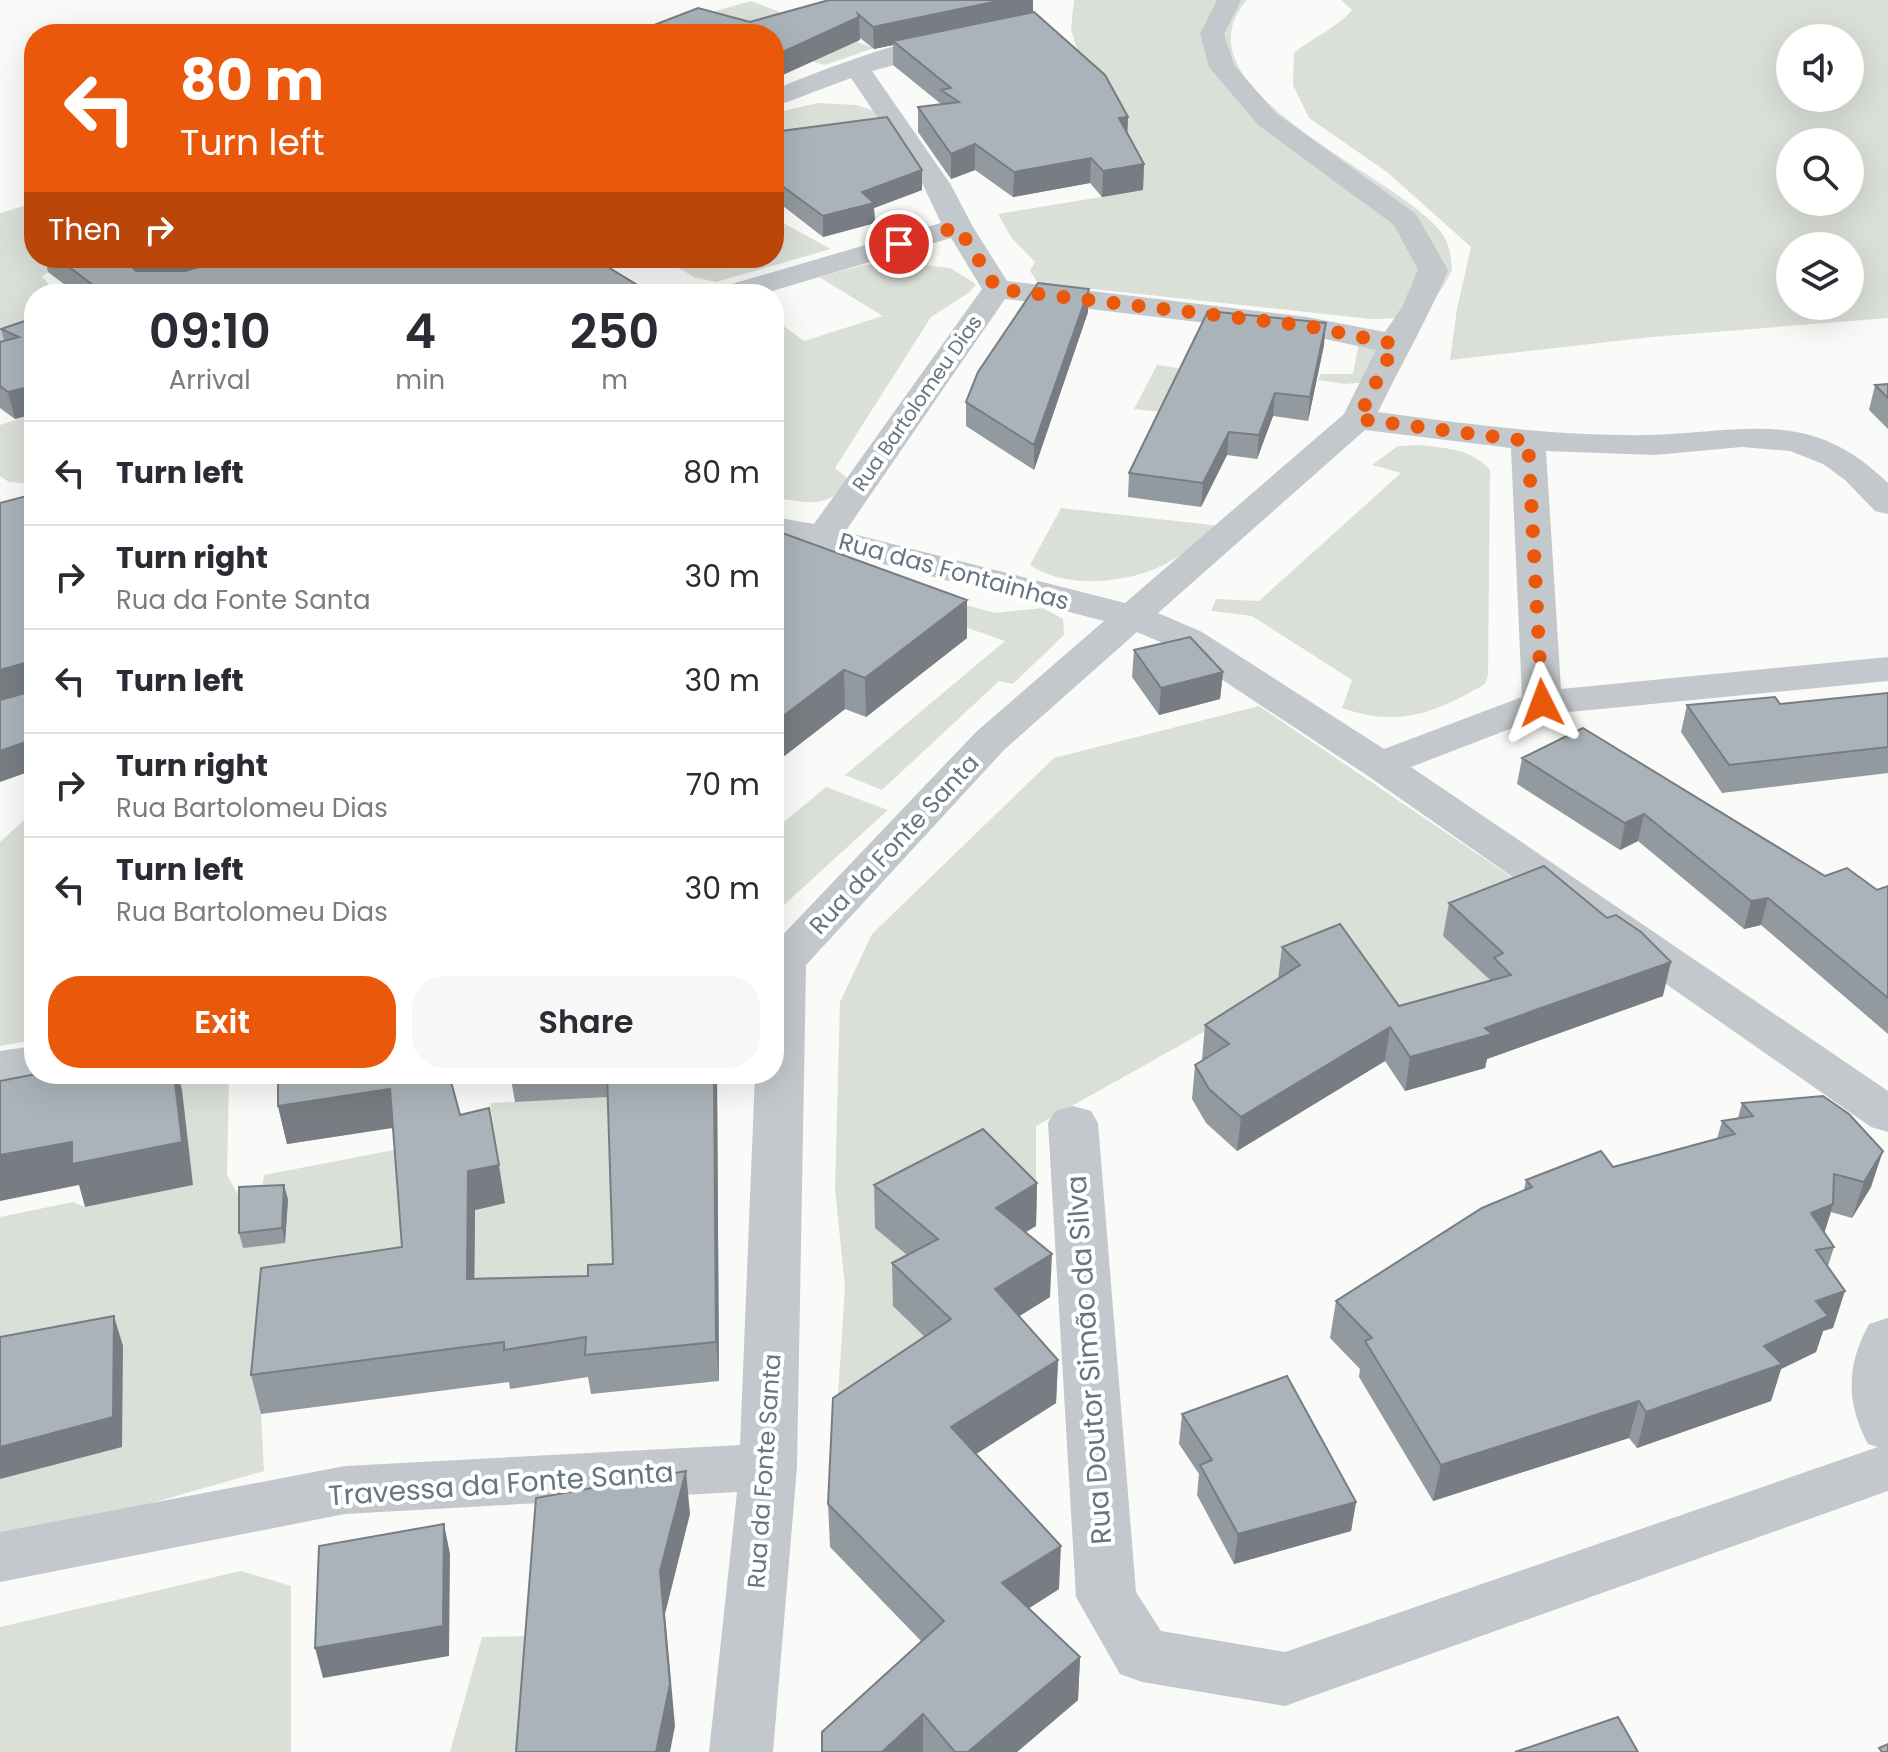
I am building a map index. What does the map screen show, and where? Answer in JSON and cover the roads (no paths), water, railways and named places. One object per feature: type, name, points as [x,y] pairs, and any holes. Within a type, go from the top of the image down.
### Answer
[{"type":"street","name":"Rua da Fonte Santa","points":[[784,957],[990,741],[1358,419],[1395,344],[1417,308],[1433,270],[1406,220],[1267,119],[1222,67],[1212,34],[1229,0]]},
{"type":"street","points":[[784,95],[899,52],[973,38]]},
{"type":"street","name":"Rua Bartolomeu Dias","points":[[823,537],[997,289],[958,227],[937,185],[856,66]]},
{"type":"street","points":[[763,284],[958,227]]},
{"type":"street","points":[[997,289],[1307,326],[1395,344]]},
{"type":"street","points":[[0,340],[24,333]]},
{"type":"street","points":[[1358,419],[1528,441],[1656,445],[1750,435],[1794,441],[1826,452],[1853,467],[1888,503]]},
{"type":"street","points":[[1528,441],[1542,703]]},
{"type":"street","name":"Rua das Fontainhas","points":[[784,530],[823,537],[1134,617],[1188,640],[1380,765],[1888,1115]]},
{"type":"street","points":[[1380,765],[1542,703],[1888,669]]},
{"type":"street","points":[[0,1067],[24,1063]]},
{"type":"street","name":"Rua da Fonte Santa","points":[[741,1752],[768,1467],[776,1084]]},
{"type":"street","name":"Rua Doutor Simão da Silva","points":[[1073,1123],[1106,1597],[1142,1655],[1285,1679],[1888,1467]]},
{"type":"street","points":[[1888,1339],[1877,1388],[1888,1428]]},
{"type":"street","name":"Travessa da Fonte Santa","points":[[0,1557],[345,1490],[768,1467]]}]
